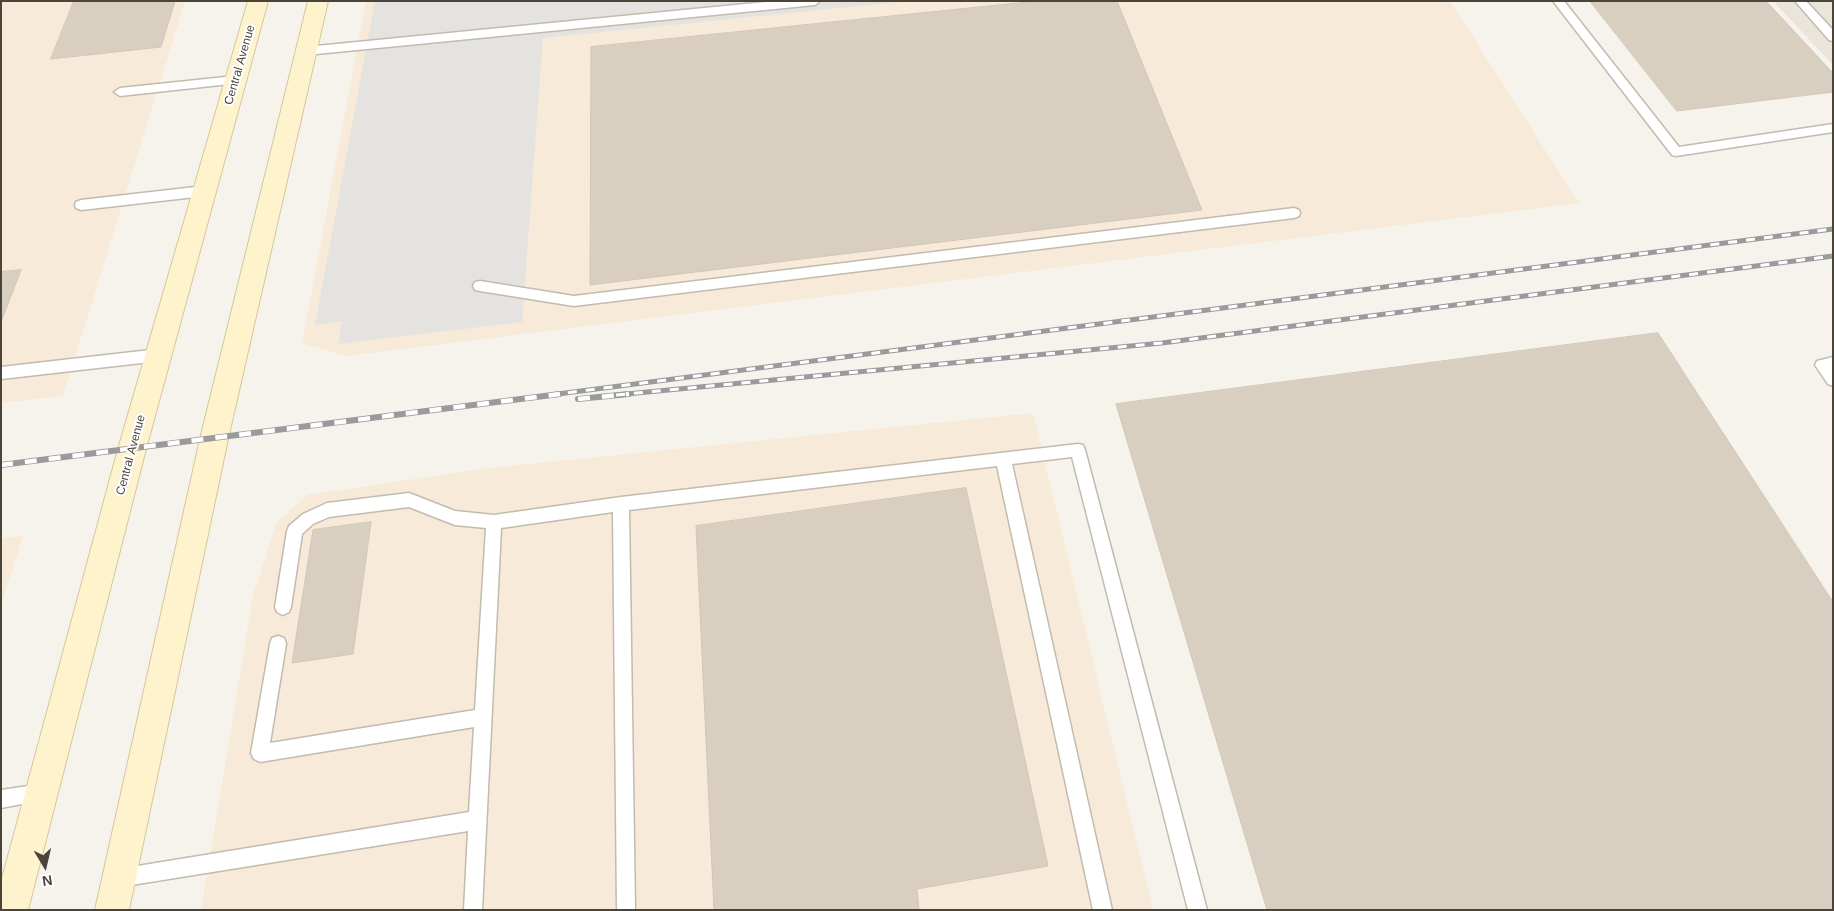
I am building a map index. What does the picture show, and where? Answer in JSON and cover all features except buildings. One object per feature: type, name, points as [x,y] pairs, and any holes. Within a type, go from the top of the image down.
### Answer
[{"type":"main road","name":"Central Avenue","points":[[11,910],[130,459],[258,1]]},
{"type":"main road","points":[[112,910],[214,439],[318,1]]},
{"type":"lane","points":[[306,51],[815,1]]},
{"type":"lane","points":[[1558,1],[1676,152],[1833,128]]},
{"type":"lane","points":[[1800,1],[1833,37]]},
{"type":"lane","points":[[120,92],[236,80]]},
{"type":"lane","points":[[82,204],[204,191]]},
{"type":"lane","points":[[480,286],[574,300],[1294,213]]},
{"type":"lane","points":[[1,373],[160,355]]},
{"type":"lane","points":[[1833,363],[1822,365],[1833,380]]},
{"type":"lane","points":[[283,607],[295,531],[308,518],[327,510],[409,500],[455,518],[494,522],[621,504],[1078,450],[1198,910]]},
{"type":"lane","points":[[1003,459],[1103,910]]},
{"type":"lane","points":[[621,504],[626,910]]},
{"type":"lane","points":[[473,910],[494,522]]},
{"type":"lane","points":[[278,644],[260,752],[484,717]]},
{"type":"lane","points":[[1,799],[42,793]]},
{"type":"lane","points":[[119,878],[478,820]]},
{"type":"shaded area","points":[[1,1],[185,1],[63,396],[1,403]]},
{"type":"shaded area","points":[[366,1],[1450,1],[1579,203],[346,356],[302,343]]},
{"type":"shaded area","points":[[375,1],[909,1],[543,38],[522,322],[338,344],[342,321],[315,325]]},
{"type":"shaded area","points":[[1773,1],[1833,1],[1833,65]]},
{"type":"shaded area","points":[[1033,413],[1153,910],[201,910],[253,595],[277,522],[307,495],[488,468]]},
{"type":"shaded area","points":[[23,536],[1,605],[1,538]]},
{"type":"railway","points":[[550,395],[1833,229]]},
{"type":"railway","points":[[616,395],[1162,343],[1833,256]]},
{"type":"railway","points":[[1,465],[560,394]]},
{"type":"railway","points":[[578,399],[629,394]]}]
